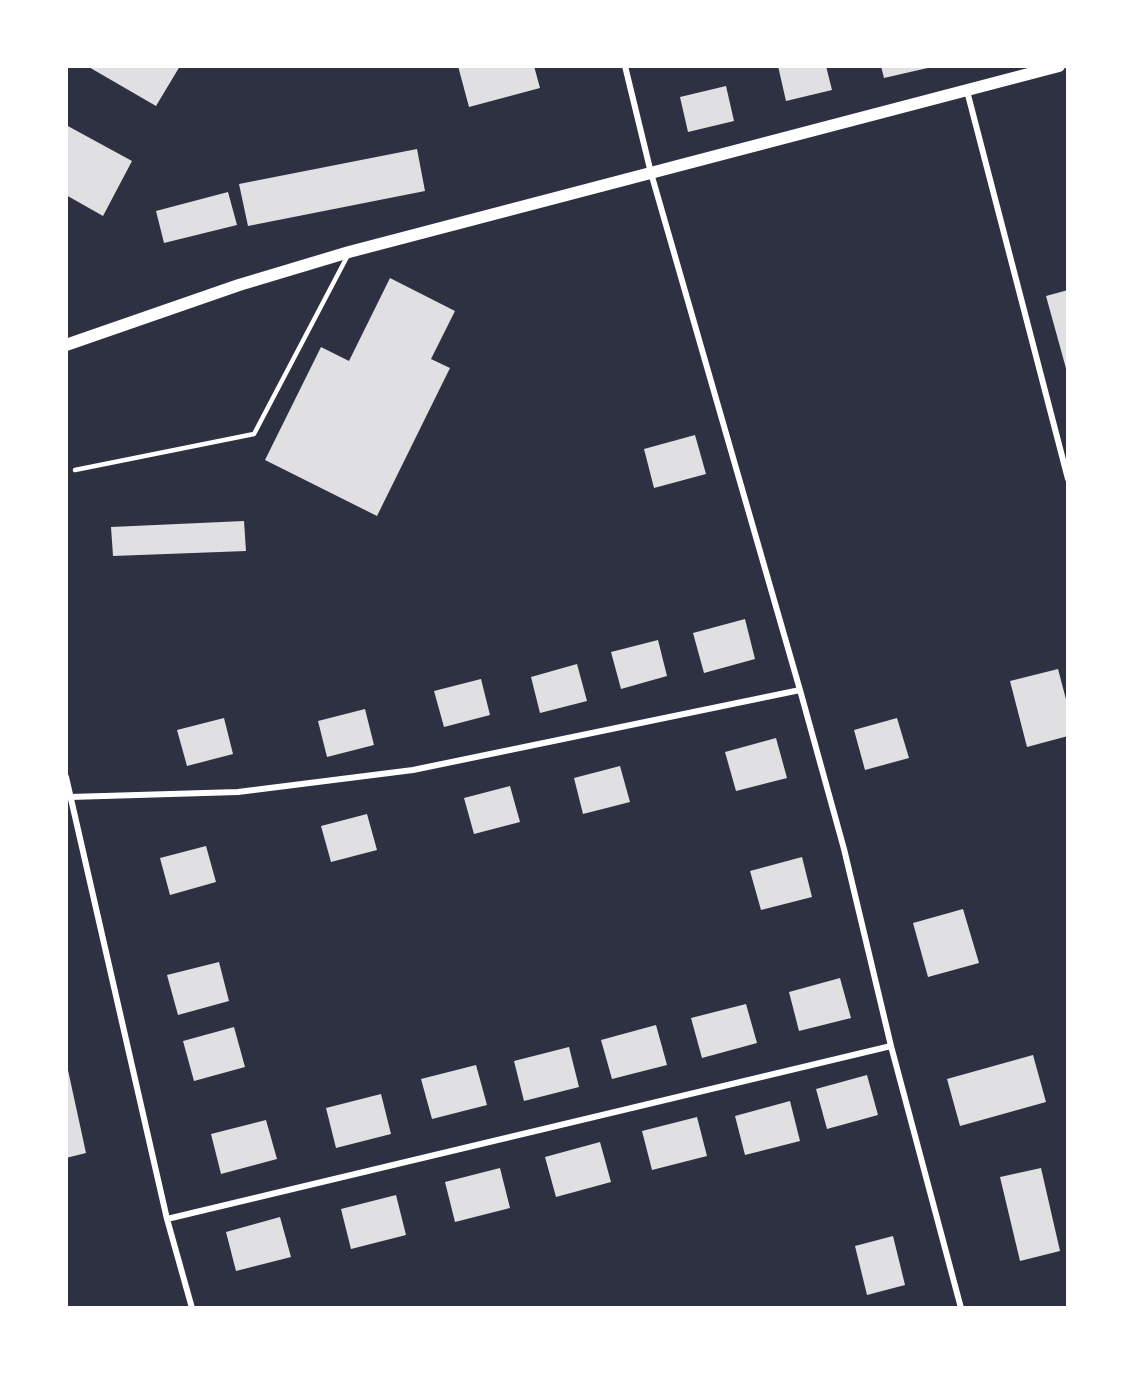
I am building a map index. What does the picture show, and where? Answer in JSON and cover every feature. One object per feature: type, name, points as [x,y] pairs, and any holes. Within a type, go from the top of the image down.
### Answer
[{"type":"main road","points":[[66,345],[239,285],[350,252],[1059,66]]},
{"type":"street","points":[[624,66],[651,173],[844,849],[891,1047],[961,1308]]},
{"type":"street","points":[[966,90],[1068,479]]},
{"type":"street","points":[[70,797],[238,792],[413,770],[800,690]]},
{"type":"street","points":[[66,777],[167,1219],[192,1308]]},
{"type":"street","points":[[167,1219],[891,1047]]},
{"type":"lane","points":[[75,470],[254,434],[350,252]]},
{"type":"building","points":[[87,66],[180,66],[156,106]]},
{"type":"building","points":[[458,66],[534,66],[540,88],[469,107]]},
{"type":"building","points":[[778,66],[826,66],[832,90],[786,101]]},
{"type":"building","points":[[881,66],[932,66],[932,67],[884,78]]},
{"type":"building","points":[[726,86],[734,121],[688,132],[680,97]]},
{"type":"building","points":[[66,125],[132,161],[103,216],[66,195]]},
{"type":"building","points":[[417,149],[425,191],[248,226],[239,184]]},
{"type":"building","points":[[228,192],[237,225],[164,243],[156,211]]},
{"type":"building","points":[[390,278],[455,311],[431,359],[450,368],[377,516],[265,460],[321,347],[349,361]]},
{"type":"building","points":[[1068,290],[1068,372],[1067,372],[1046,296]]},
{"type":"building","points":[[695,435],[706,474],[654,488],[644,449]]},
{"type":"building","points":[[244,521],[246,551],[113,556],[111,527]]},
{"type":"building","points":[[745,619],[755,659],[704,673],[693,633]]},
{"type":"building","points":[[658,640],[667,676],[621,689],[611,652]]},
{"type":"building","points":[[577,664],[587,701],[540,713],[531,677]]},
{"type":"building","points":[[1058,669],[1068,707],[1068,736],[1027,747],[1010,681]]},
{"type":"building","points":[[481,679],[490,715],[444,727],[434,691]]},
{"type":"building","points":[[365,709],[374,745],[327,757],[318,721]]},
{"type":"building","points":[[224,718],[233,754],[187,766],[177,730]]},
{"type":"building","points":[[897,718],[909,758],[865,770],[854,730]]},
{"type":"building","points":[[776,738],[787,778],[736,791],[725,752]]},
{"type":"building","points":[[620,766],[630,802],[583,814],[574,778]]},
{"type":"building","points":[[510,786],[520,822],[474,834],[464,798]]},
{"type":"building","points":[[367,814],[377,850],[331,862],[321,826]]},
{"type":"building","points":[[206,846],[216,882],[170,895],[160,858]]},
{"type":"building","points":[[802,857],[812,897],[761,910],[750,871]]},
{"type":"building","points":[[963,909],[979,963],[928,977],[913,923]]},
{"type":"building","points":[[219,962],[229,1001],[178,1015],[167,975]]},
{"type":"building","points":[[840,978],[851,1018],[799,1031],[789,992]]},
{"type":"building","points":[[746,1004],[757,1043],[702,1058],[691,1018]]},
{"type":"building","points":[[656,1025],[667,1065],[612,1079],[601,1040]]},
{"type":"building","points":[[234,1027],[245,1067],[194,1081],[183,1041]]},
{"type":"building","points":[[569,1047],[579,1087],[524,1101],[514,1061]]},
{"type":"building","points":[[1033,1055],[1046,1102],[960,1126],[947,1079]]},
{"type":"building","points":[[66,1061],[86,1153],[66,1158]]},
{"type":"building","points":[[476,1065],[487,1105],[432,1119],[421,1079]]},
{"type":"building","points":[[867,1075],[878,1115],[827,1129],[816,1089]]},
{"type":"building","points":[[381,1094],[391,1134],[336,1148],[326,1108]]},
{"type":"building","points":[[790,1101],[800,1141],[745,1155],[735,1116]]},
{"type":"building","points":[[697,1117],[707,1156],[652,1170],[642,1131]]},
{"type":"building","points":[[266,1120],[277,1159],[221,1174],[211,1134]]},
{"type":"building","points":[[600,1142],[611,1182],[556,1197],[545,1157]]},
{"type":"building","points":[[500,1168],[510,1208],[455,1222],[445,1182]]},
{"type":"building","points":[[1041,1168],[1060,1251],[1020,1261],[1000,1177]]},
{"type":"building","points":[[396,1195],[406,1235],[351,1249],[341,1209]]},
{"type":"building","points":[[280,1217],[291,1257],[236,1271],[226,1232]]},
{"type":"building","points":[[893,1236],[905,1285],[867,1295],[855,1246]]}]
